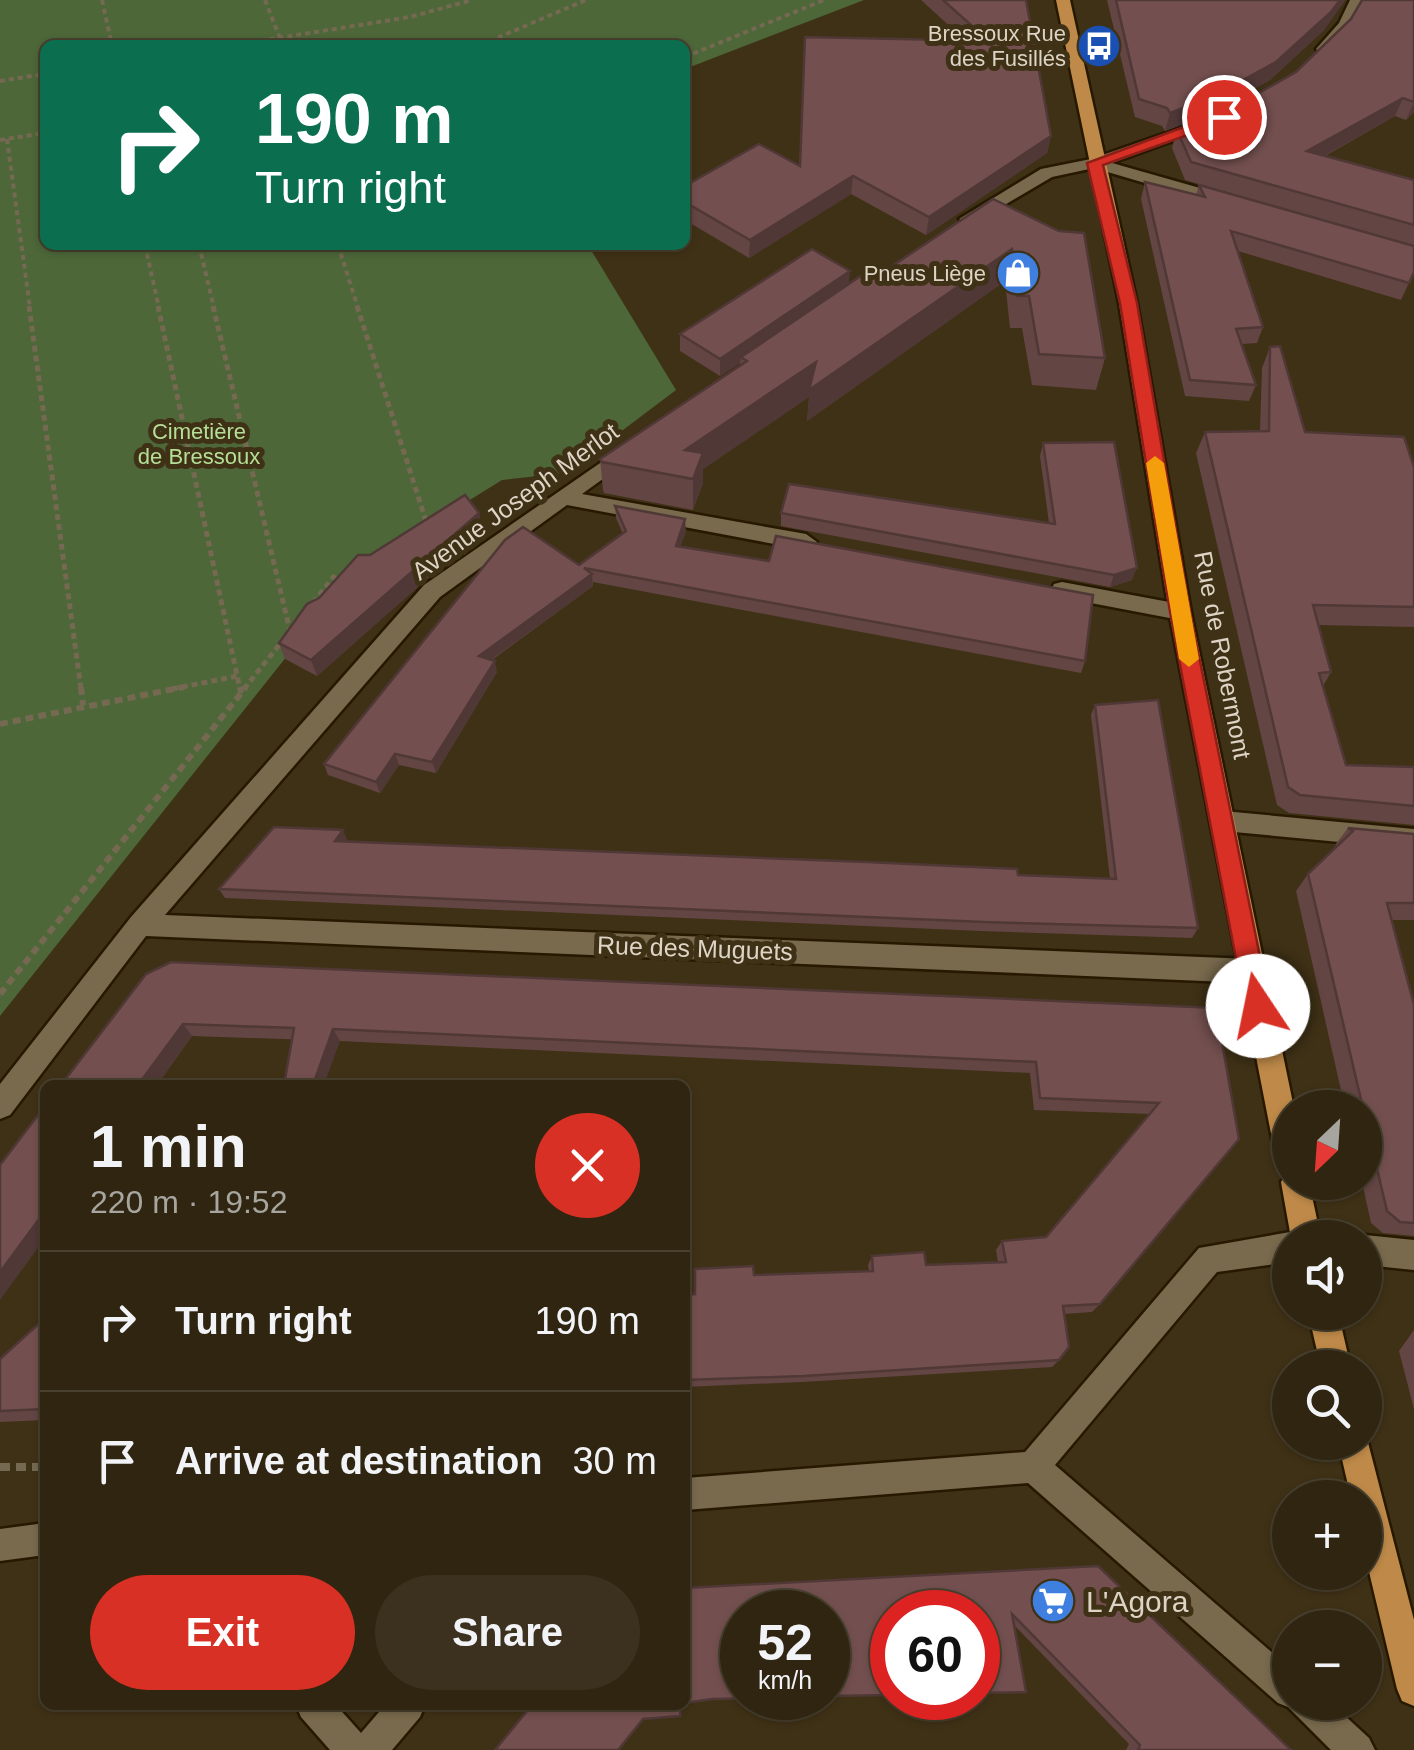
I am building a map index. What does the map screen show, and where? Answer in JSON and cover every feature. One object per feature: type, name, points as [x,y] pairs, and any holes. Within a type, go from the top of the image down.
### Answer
[{"type":"main road","name":"Rue de Robermont","points":[[1063,0],[1128,303],[1180,612],[1275,1090]]},
{"type":"main road","points":[[1358,1460],[1414,1689]]},
{"type":"street","points":[[1314,60],[1346,25],[1356,0]]},
{"type":"street","points":[[945,235],[1047,174],[1095,163],[1224,117]]},
{"type":"street","points":[[1095,163],[1251,208]]},
{"type":"street","name":"Avenue Joseph Merlot","points":[[0,1106],[140,925],[432,591],[642,442]]},
{"type":"street","points":[[562,496],[832,547]]},
{"type":"street","points":[[1044,587],[1180,612]]},
{"type":"street","points":[[1223,821],[1414,839]]},
{"type":"street","name":"Rue des Muguets","points":[[140,925],[1250,971]]},
{"type":"street","points":[[690,1494],[1033,1466],[1209,1258],[1272,1249]]},
{"type":"street","points":[[1382,1252],[1414,1255]]},
{"type":"street","points":[[1033,1466],[1272,1675]]},
{"type":"street","points":[[0,1545],[40,1539]]},
{"type":"street","points":[[317,1710],[352,1750]]},
{"type":"street","points":[[369,1750],[404,1710]]},
{"type":"street","points":[[1323,1720],[1357,1750]]},
{"type":"path","points":[[102,0],[111,40]]},
{"type":"path","points":[[265,0],[280,38]]},
{"type":"path","points":[[450,0],[455,7]]},
{"type":"path","points":[[267,40],[455,7],[472,0]]},
{"type":"path","points":[[498,40],[586,0]]},
{"type":"path","points":[[690,55],[824,0]]},
{"type":"path","points":[[0,81],[40,75]]},
{"type":"path","points":[[40,133],[4,140],[83,705]]},
{"type":"path","points":[[146,250],[241,694]]},
{"type":"path","points":[[201,250],[290,632]]},
{"type":"path","points":[[340,250],[428,524]]},
{"type":"path","points":[[0,994],[335,576]]},
{"type":"path","points":[[0,724],[237,676]]},
{"type":"path","points":[[0,1467],[40,1467]]},
{"type":"green space","name":"Cimetière de Bressoux","points":[[0,0],[864,0],[690,67],[690,40],[40,40],[40,250],[591,250],[676,390],[566,473],[502,480],[354,572],[0,1016]]},
{"type":"building","points":[[943,0],[1026,0],[1051,136],[929,217],[853,176],[750,240],[690,205],[690,183],[759,144],[800,166],[805,37],[989,41]]},
{"type":"building","points":[[1116,0],[1340,0],[1276,62],[1210,98],[1170,113],[1167,108],[1139,99]]},
{"type":"building","points":[[1362,0],[1414,0],[1414,102],[1403,98],[1307,151],[1414,180],[1414,225],[1191,162],[1177,130],[1231,109],[1296,72],[1351,19]]},
{"type":"building","points":[[1145,182],[1205,197],[1199,185],[1414,246],[1414,272],[1409,283],[1231,231],[1263,327],[1236,329],[1256,385],[1190,380]]},
{"type":"building","points":[[993,199],[1059,231],[1084,233],[1105,358],[1039,354],[1029,296],[1017,296],[1012,249],[809,390],[816,362],[685,450],[703,453],[693,479],[602,462],[600,459],[747,361],[741,357],[871,269],[880,274]]},
{"type":"building","points":[[812,249],[850,271],[720,359],[680,334]]},
{"type":"building","points":[[1280,346],[1305,432],[1404,437],[1414,467],[1414,607],[1313,605],[1331,672],[1319,673],[1346,765],[1414,767],[1414,806],[1300,795],[1288,787],[1205,432],[1269,431],[1270,347]]},
{"type":"building","points":[[1114,442],[1137,568],[1114,575],[781,513],[789,484],[1055,524],[1043,443]]},
{"type":"building","points":[[465,495],[479,513],[311,660],[279,643],[307,604],[319,598],[358,555],[370,555]]},
{"type":"building","points":[[615,506],[685,519],[676,546],[769,561],[776,536],[1093,595],[1085,661],[584,568],[592,574],[479,656],[495,661],[432,762],[395,754],[376,782],[324,764],[505,540],[523,527],[579,565],[626,531]]},
{"type":"building","points":[[1158,700],[1198,928],[219,889],[274,827],[343,830],[335,841],[1017,869],[1018,875],[1116,879],[1095,705]]},
{"type":"building","points":[[1348,828],[1414,834],[1414,903],[1387,903],[1414,1005],[1414,1223],[1400,1222],[1387,1211],[1382,1190],[1382,1090],[1359,1090],[1308,874],[1353,831]]},
{"type":"building","points":[[171,962],[1216,1008],[1239,1139],[1100,1304],[1063,1306],[1069,1347],[1059,1360],[690,1380],[690,1294],[695,1294],[695,1269],[753,1266],[754,1275],[873,1271],[872,1256],[924,1252],[926,1265],[1006,1262],[1002,1241],[1046,1237],[1159,1103],[1040,1098],[1036,1062],[333,1029],[315,1080],[285,1080],[294,1028],[183,1024],[142,1080],[65,1080],[146,974]]},
{"type":"building","points":[[40,1113],[40,1218],[0,1272],[0,1165]]},
{"type":"building","points":[[40,1323],[40,1409],[0,1411],[0,1359]]},
{"type":"building","points":[[1098,1566],[1291,1750],[1138,1750],[1140,1745],[1012,1614],[1026,1692],[1000,1693],[1000,1590],[870,1590],[870,1695],[850,1696],[850,1590],[720,1590],[720,1699],[690,1702],[690,1588]]},
{"type":"building","points":[[528,1710],[681,1710],[680,1716],[643,1719],[618,1750],[495,1750]]},
{"type":"slow traffic","points":[[1155,463],[1189,659]]},
{"type":"place","name":"Bressoux Rue des Fusillés","points":[[1099,46]]},
{"type":"place","name":"Pneus Liège","points":[[1018,273]]},
{"type":"place","name":"L'Agora","points":[[1053,1601]]},
{"type":"route","points":[[1224,117],[1095,163],[1128,303],[1180,612],[1258,1006]]}]
